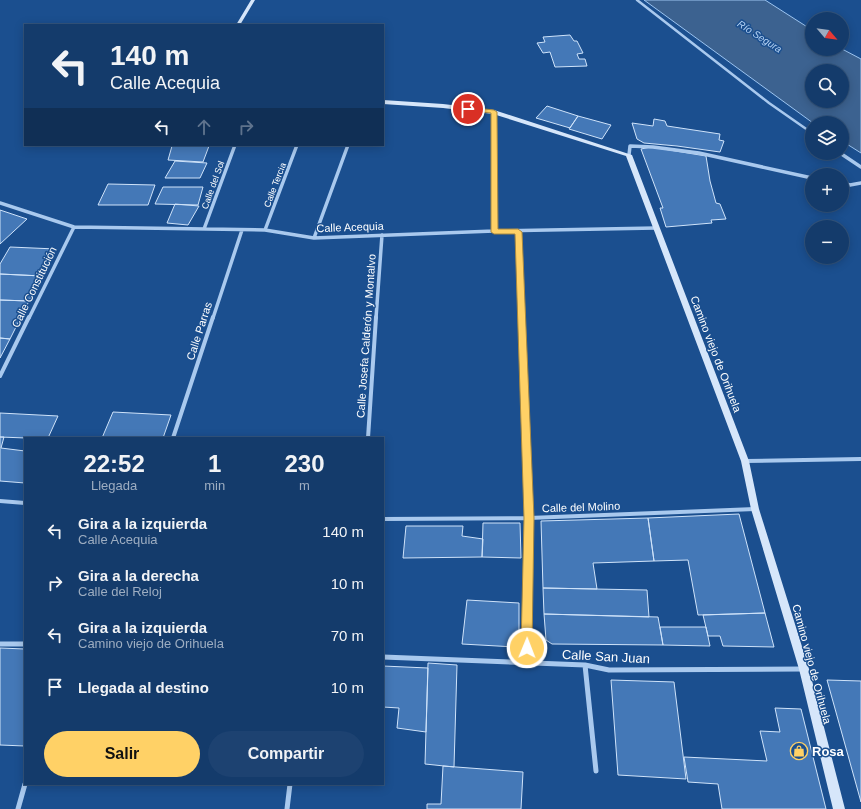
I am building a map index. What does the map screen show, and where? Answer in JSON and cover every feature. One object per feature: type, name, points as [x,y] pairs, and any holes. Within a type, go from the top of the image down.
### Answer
[{"type":"main road","points":[[239,24],[252,0]]},
{"type":"main road","points":[[384,102],[443,106],[494,112],[629,155]]},
{"type":"main road","name":"Camino viejo de Orihuela","points":[[629,155],[745,461],[755,509],[804,669],[839,809]]},
{"type":"street","points":[[637,0],[769,103],[805,128]]},
{"type":"street","points":[[494,112],[494,232]]},
{"type":"street","points":[[629,155],[630,146],[651,145],[684,149],[805,176]]},
{"type":"street","name":"Calle del Sol","points":[[204,229],[235,146]]},
{"type":"street","name":"Calle Tercia","points":[[265,230],[297,146]]},
{"type":"street","points":[[314,238],[348,146]]},
{"type":"street","points":[[849,159],[861,167]]},
{"type":"street","points":[[849,185],[861,183]]},
{"type":"street","name":"Calle Acequia","points":[[0,203],[74,227],[265,230],[314,238],[656,228]]},
{"type":"street","name":"Calle Constitución","points":[[0,376],[74,227]]},
{"type":"street","name":"Calle Parras","points":[[173,437],[242,230]]},
{"type":"street","points":[[518,232],[529,518],[526,663]]},
{"type":"street","name":"Calle Josefa Calderón y Montalvo","points":[[368,437],[382,235]]},
{"type":"street","points":[[745,461],[861,459]]},
{"type":"street","points":[[0,501],[24,503]]},
{"type":"street","name":"Calle del Molino","points":[[384,519],[529,518],[755,509]]},
{"type":"street","points":[[0,644],[24,644]]},
{"type":"street","name":"Calle San Juan","points":[[384,657],[585,665],[609,670],[804,669]]},
{"type":"street","points":[[585,665],[596,771]]},
{"type":"street","points":[[18,809],[25,785]]},
{"type":"street","points":[[286,809],[290,785]]},
{"type":"water","name":"Río Segura","points":[[644,0],[765,0],[805,26],[805,56],[849,56],[849,53],[861,59],[861,153],[849,145],[849,116],[805,117]]},
{"type":"building","points":[[570,35],[574,41],[577,41],[583,53],[577,54],[579,59],[585,59],[587,66],[555,67],[550,52],[543,53],[537,43],[545,42],[543,37]]},
{"type":"building","points":[[547,106],[578,116],[570,128],[536,118]]},
{"type":"building","points":[[578,116],[611,125],[602,139],[569,129]]},
{"type":"building","points":[[654,119],[665,121],[667,126],[720,134],[719,140],[724,141],[720,152],[644,143],[637,139],[632,123],[653,126]]},
{"type":"building","points":[[172,146],[209,146],[203,162],[168,160]]},
{"type":"building","points":[[651,147],[706,156],[710,181],[716,203],[720,204],[726,219],[711,220],[712,223],[666,227],[660,208],[663,208],[641,149]]},
{"type":"building","points":[[175,161],[207,163],[200,178],[165,178]]},
{"type":"building","points":[[108,184],[155,185],[148,205],[98,205]]},
{"type":"building","points":[[163,187],[203,187],[198,205],[155,204]]},
{"type":"building","points":[[175,204],[199,206],[188,225],[167,223]]},
{"type":"building","points":[[0,210],[27,219],[0,244]]},
{"type":"building","points":[[10,247],[56,249],[42,276],[0,274],[0,264]]},
{"type":"building","points":[[0,274],[42,276],[29,301],[0,300]]},
{"type":"building","points":[[0,300],[29,301],[10,339],[0,338]]},
{"type":"building","points":[[0,338],[10,339],[0,358]]},
{"type":"building","points":[[113,412],[171,415],[163,437],[102,437]]},
{"type":"building","points":[[0,413],[58,416],[48,437],[0,437]]},
{"type":"building","points":[[0,437],[4,437],[1,448],[24,451],[24,483],[0,481]]},
{"type":"building","points":[[739,514],[765,613],[698,615],[688,560],[654,561],[648,518]]},
{"type":"building","points":[[648,518],[654,561],[593,563],[597,589],[543,588],[541,521]]},
{"type":"building","points":[[483,523],[520,523],[521,558],[482,557]]},
{"type":"building","points":[[406,526],[463,526],[462,536],[483,539],[482,557],[403,558]]},
{"type":"building","points":[[543,588],[647,590],[649,617],[544,614]]},
{"type":"building","points":[[467,600],[519,603],[519,638],[515,647],[462,644]]},
{"type":"building","points":[[765,613],[774,647],[723,646],[720,636],[708,636],[703,615]]},
{"type":"building","points":[[544,614],[658,617],[663,645],[552,644],[546,640]]},
{"type":"building","points":[[660,627],[706,627],[710,646],[663,645]]},
{"type":"building","points":[[0,648],[24,649],[24,746],[0,745]]},
{"type":"building","points":[[428,663],[457,665],[454,767],[425,764]]},
{"type":"building","points":[[384,666],[428,668],[426,732],[397,728],[399,708],[384,707]]},
{"type":"building","points":[[611,680],[674,682],[686,779],[618,775]]},
{"type":"building","points":[[827,680],[861,681],[861,802]]},
{"type":"building","points":[[775,708],[801,709],[826,809],[722,809],[718,784],[688,782],[684,757],[767,761],[760,731],[780,732]]},
{"type":"building","points":[[443,766],[523,772],[521,809],[427,809],[427,804],[441,804]]},
{"type":"place","name":"Rosa","points":[[799,751]]},
{"type":"route","points":[[468,109],[494,112],[494,232],[518,232],[529,518],[527,648]]}]
